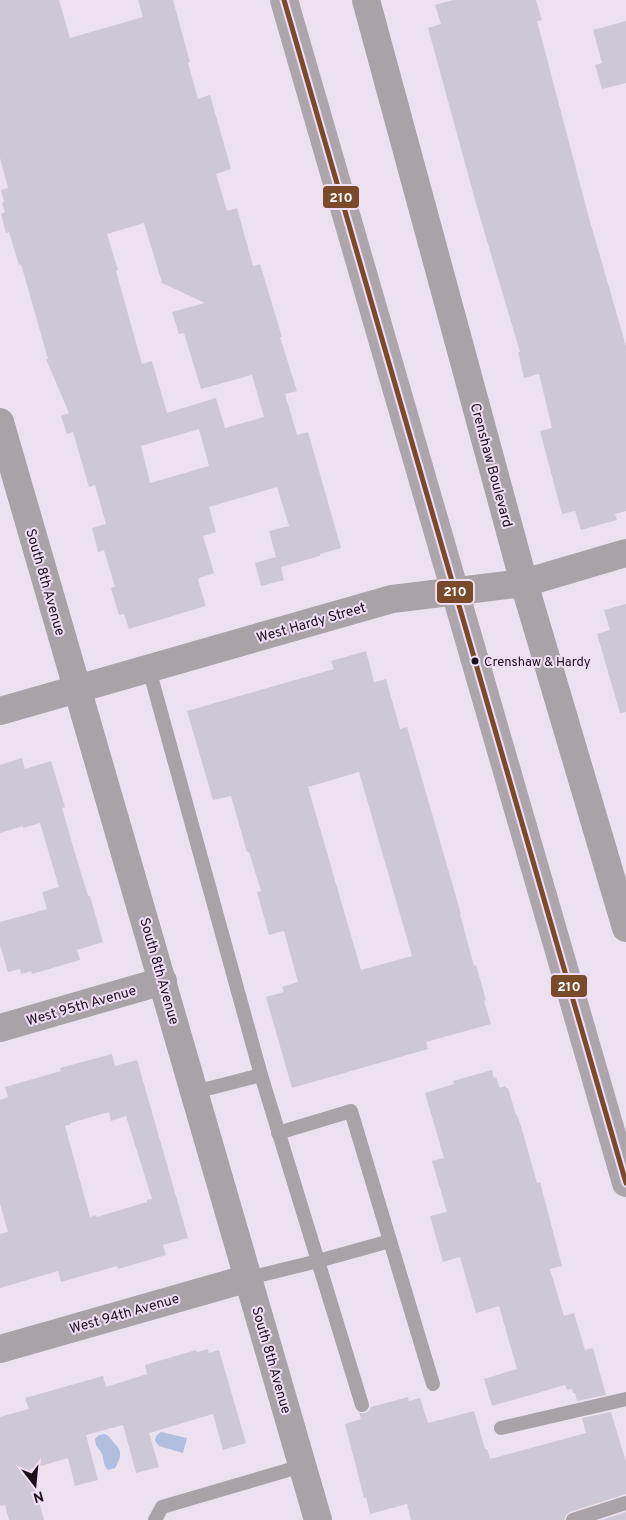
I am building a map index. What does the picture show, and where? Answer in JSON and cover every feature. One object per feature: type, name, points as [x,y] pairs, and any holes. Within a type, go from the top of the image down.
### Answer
[{"type":"main road","points":[[284,0],[456,590],[626,1184]]},
{"type":"street","name":"Crenshaw Boulevard","points":[[366,0],[524,583],[626,928]]},
{"type":"street","name":"South 8th Avenue","points":[[0,422],[318,1520]]},
{"type":"street","name":"West Hardy Street","points":[[0,711],[392,599],[524,583],[626,553]]},
{"type":"street","name":"West 95th Avenue","points":[[0,1028],[163,982]]},
{"type":"street","name":"West 94th Avenue","points":[[0,1349],[249,1278]]},
{"type":"lane","points":[[149,669],[261,1075],[362,1405]]},
{"type":"lane","points":[[195,1092],[261,1075]]},
{"type":"lane","points":[[278,1133],[351,1111],[433,1384]]},
{"type":"lane","points":[[249,1278],[390,1241]]},
{"type":"lane","points":[[501,1428],[626,1399]]},
{"type":"lane","points":[[154,1520],[162,1507],[302,1466]]},
{"type":"lane","points":[[573,1520],[626,1503]]},
{"type":"water","points":[[161,1432],[187,1438],[183,1453],[159,1446],[155,1441],[156,1436]]},
{"type":"water","points":[[105,1434],[117,1446],[120,1452],[119,1461],[115,1468],[108,1470],[104,1465],[102,1454],[95,1442],[99,1435]]},
{"type":"building","points":[[0,0],[59,0],[70,38],[143,17],[138,0],[173,0],[198,99],[210,95],[231,169],[216,174],[227,211],[237,208],[253,266],[260,264],[297,391],[285,394],[297,435],[308,432],[341,548],[281,567],[284,580],[261,586],[255,563],[276,557],[269,531],[289,526],[277,487],[209,507],[216,532],[203,536],[214,573],[198,580],[206,606],[129,629],[124,614],[119,615],[111,588],[115,587],[104,550],[98,552],[92,528],[106,524],[95,485],[89,487],[73,432],[67,434],[61,416],[69,413],[46,359],[48,359],[21,264],[19,265],[9,232],[6,233],[1,214],[5,212],[1,190],[8,188],[0,158]],"holes":[[[144,223],[162,283],[205,303],[172,312],[179,334],[184,333],[201,389],[252,375],[264,417],[225,428],[216,398],[167,413],[152,361],[142,364],[107,234]],[[199,429],[209,466],[150,483],[141,446]]]},
{"type":"building","points":[[453,0],[536,0],[542,20],[537,21],[589,218],[626,346],[626,511],[615,514],[617,520],[581,530],[575,511],[562,514],[540,431],[552,428],[539,374],[524,378],[518,352],[520,352],[477,207],[428,28],[441,24],[435,5]]},
{"type":"building","points":[[626,21],[626,83],[602,89],[595,65],[602,63],[593,30]]},
{"type":"building","points":[[626,604],[626,712],[620,713],[597,634],[610,630],[604,610]]},
{"type":"building","points":[[366,651],[374,682],[386,679],[400,729],[407,727],[461,914],[474,966],[476,965],[486,1000],[484,1001],[491,1024],[426,1042],[428,1049],[292,1088],[266,997],[284,992],[282,987],[298,982],[284,931],[269,935],[257,892],[261,891],[249,852],[247,852],[231,796],[213,800],[187,711],[334,669],[331,661]],"holes":[[[359,772],[412,956],[361,970],[308,787]]]},
{"type":"building","points":[[22,758],[25,769],[51,761],[65,807],[62,808],[74,850],[103,942],[77,950],[80,960],[32,974],[31,971],[21,974],[20,969],[8,972],[0,945],[0,922],[47,909],[42,892],[59,887],[40,823],[0,833],[0,765]]},
{"type":"building","points":[[112,1054],[115,1066],[137,1060],[188,1238],[163,1245],[166,1255],[118,1269],[117,1266],[61,1282],[58,1271],[0,1288],[0,1234],[8,1232],[0,1204],[0,1100],[8,1097],[5,1087],[61,1071],[60,1068]],"holes":[[[109,1112],[111,1121],[126,1116],[152,1199],[97,1217],[96,1215],[90,1217],[65,1126]]]},
{"type":"building","points":[[492,1070],[500,1088],[505,1086],[508,1088],[537,1183],[540,1182],[562,1266],[550,1269],[564,1316],[574,1313],[585,1350],[593,1348],[606,1395],[577,1401],[572,1389],[567,1390],[565,1385],[492,1406],[484,1379],[517,1369],[499,1306],[476,1313],[460,1257],[443,1262],[430,1216],[447,1212],[432,1161],[444,1158],[425,1093],[454,1084],[453,1081]]},
{"type":"building","points":[[208,1349],[209,1353],[219,1350],[246,1443],[223,1450],[213,1414],[149,1433],[159,1467],[136,1473],[123,1425],[86,1435],[98,1480],[75,1486],[68,1458],[30,1469],[44,1520],[9,1520],[5,1505],[0,1506],[0,1417],[29,1409],[25,1398],[103,1376],[106,1387],[147,1374],[145,1365],[196,1350],[197,1352]]},
{"type":"building","points":[[408,1397],[409,1401],[420,1398],[428,1423],[474,1411],[485,1449],[487,1449],[490,1459],[586,1433],[582,1418],[611,1412],[626,1462],[626,1494],[570,1512],[564,1520],[411,1520],[407,1504],[370,1514],[345,1424],[361,1419],[359,1413],[369,1411],[371,1407]]},
{"type":"building","points":[[626,1512],[626,1520],[602,1520]]},
{"type":"transit line","name":"210","points":[[284,0],[626,1183]]},
{"type":"place","name":"Crenshaw & Hardy","points":[[475,661]]}]
